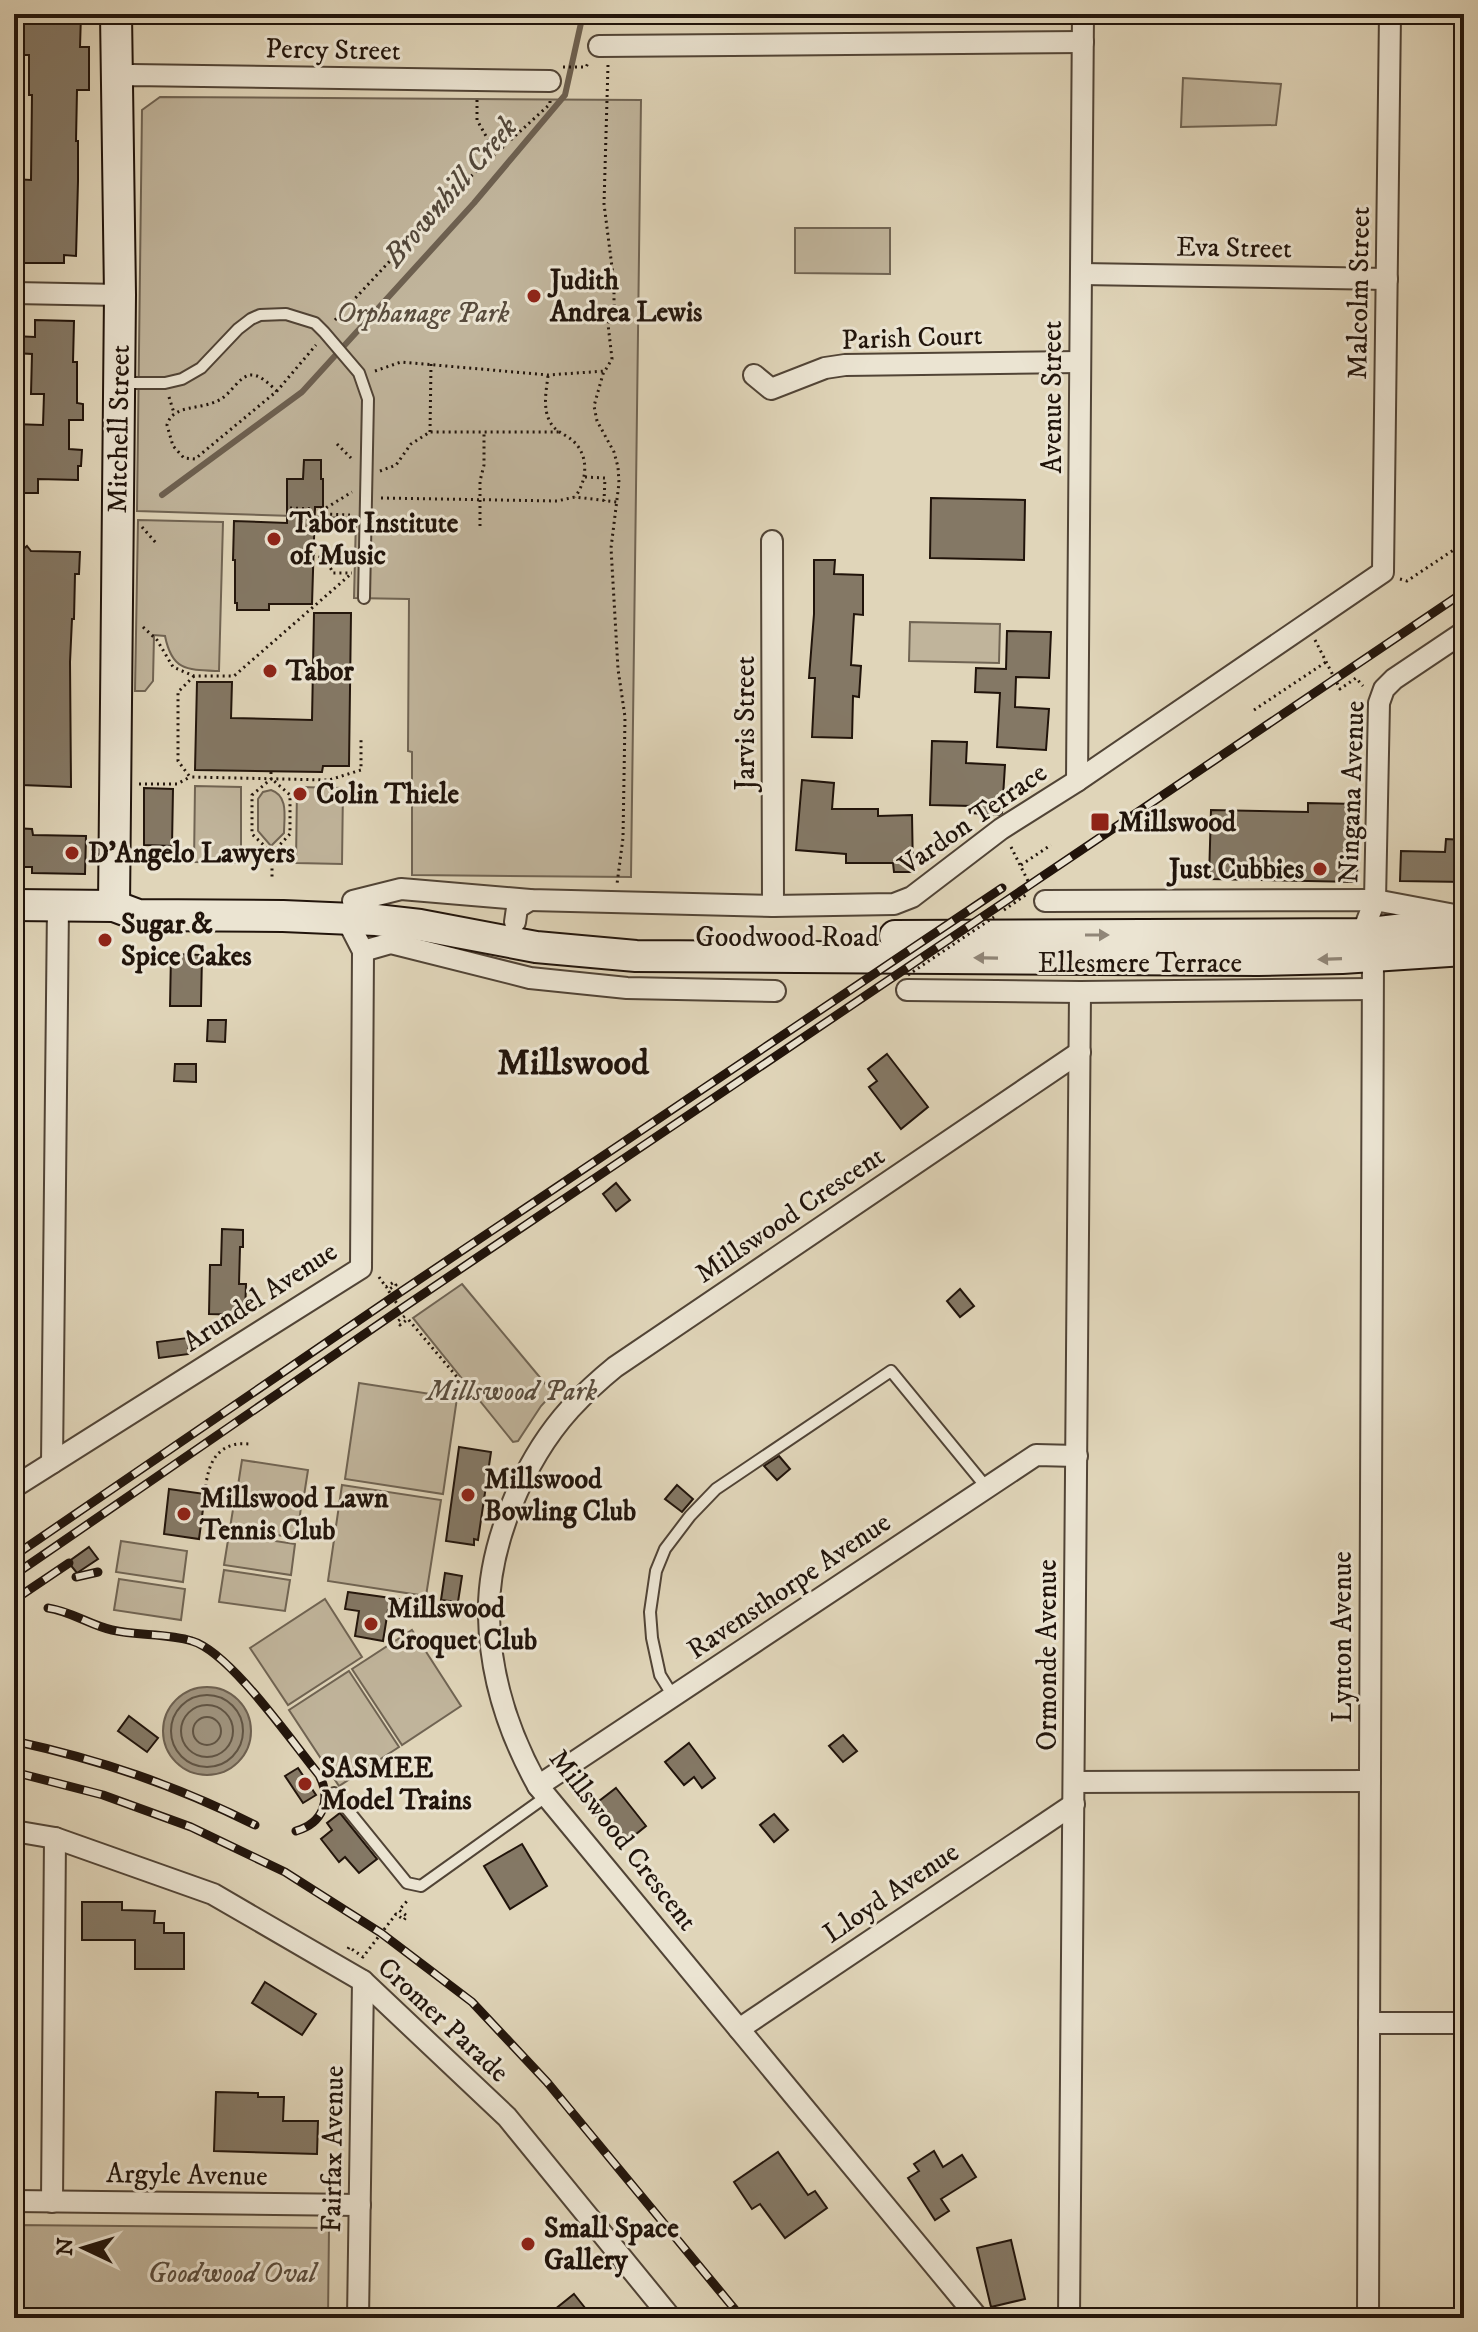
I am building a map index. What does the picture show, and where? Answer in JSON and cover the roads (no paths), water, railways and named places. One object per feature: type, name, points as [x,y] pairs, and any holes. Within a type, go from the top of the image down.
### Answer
[{"type":"main road","name":"Mitchell Street","points":[[116,14],[120,295],[115,843],[127,901]]},
{"type":"main road","name":"Goodwood Road","points":[[14,905],[58,906],[127,901],[138,915],[349,909],[406,904],[523,911],[545,929],[687,938],[1367,945],[1464,950]]},
{"type":"main road","name":"Goodwood Road","points":[[349,909],[536,947],[636,956],[1258,960],[1367,945],[1464,919]]},
{"type":"street","name":"Avenue Street","points":[[1077,781],[1083,14]]},
{"type":"street","name":"Malcolm Street","points":[[1383,572],[1390,14]]},
{"type":"street","points":[[603,46],[1083,42]]},
{"type":"street","name":"Percy Street","points":[[116,78],[132,75],[478,80],[555,74]]},
{"type":"street","name":"Eva Street","points":[[1081,274],[1387,279]]},
{"type":"street","points":[[14,293],[120,295]]},
{"type":"street","name":"Parish Court","points":[[754,375],[771,389],[825,368],[845,365],[1080,362]]},
{"type":"street","name":"Jarvis Street","points":[[772,541],[773,906]]},
{"type":"street","name":"Vardon Terrace","points":[[523,911],[615,902],[773,906],[894,904],[912,897],[1001,829],[1077,781],[1383,572]]},
{"type":"street","name":"Ningana Avenue","points":[[1367,945],[1375,900],[1379,703],[1384,689],[1394,679],[1464,632]]},
{"type":"street","points":[[1045,901],[1375,900]]},
{"type":"street","name":"Ningana Avenue","points":[[1375,900],[1464,919]]},
{"type":"street","points":[[52,1463],[58,906]]},
{"type":"street","name":"Arundel Avenue","points":[[14,1487],[361,1268],[363,951],[349,909]]},
{"type":"street","points":[[363,951],[391,943],[530,978],[627,988],[775,991]]},
{"type":"street","name":"Lynton Avenue","points":[[1367,945],[1372,989],[1368,2318]]},
{"type":"street","name":"Ellesmere Terrace","points":[[907,983],[1080,992],[1372,989]]},
{"type":"street","name":"Ormonde Avenue","points":[[1069,2318],[1080,992]]},
{"type":"street","name":"Millswood Crescent","points":[[978,2318],[542,1791],[523,1758],[504,1708],[491,1650],[489,1613],[497,1551],[507,1517],[529,1467],[569,1409],[615,1367],[1080,1052]]},
{"type":"street","name":"Ravensthorpe Avenue","points":[[542,1791],[673,1696],[1036,1455],[1077,1456]]},
{"type":"street","points":[[1074,1782],[1370,1781]]},
{"type":"street","name":"Lloyd Avenue","points":[[739,2029],[1074,1804]]},
{"type":"street","name":"Cromer Parade","points":[[14,1831],[55,1838],[213,1894],[363,1981],[507,2117],[671,2318]]},
{"type":"street","points":[[52,2202],[55,1838]]},
{"type":"street","name":"Fairfax Avenue","points":[[358,2318],[363,1981]]},
{"type":"street","points":[[1369,2023],[1464,2023]]},
{"type":"street","name":"Argyle Avenue","points":[[14,2201],[360,2205]]},
{"type":"lane","points":[[119,383],[165,383],[193,374],[238,329],[260,315],[295,316],[315,323],[351,362],[361,377],[368,399],[364,598]]},
{"type":"lane","points":[[673,1696],[660,1675],[650,1612],[656,1571],[670,1542],[716,1489],[891,1371],[987,1488]]},
{"type":"lane","points":[[334,1793],[407,1883],[421,1886],[542,1791]]},
{"type":"water","points":[[207,1687],[224,1691],[238,1700],[247,1714],[251,1731],[247,1748],[238,1762],[224,1771],[207,1775],[190,1771],[176,1762],[167,1748],[163,1731],[167,1714],[176,1700],[190,1691]]},
{"type":"waterway","name":"Brownhill Creek","points":[[162,495],[302,392],[474,203],[565,95],[583,14]]},
{"type":"railway","points":[[14,1575],[401,1309],[1464,592]]},
{"type":"railway","points":[[14,1556],[1002,888]]},
{"type":"railway","points":[[14,1600],[69,1563]]},
{"type":"railway","points":[[76,1577],[98,1572]]},
{"type":"railway","points":[[48,1608],[112,1630],[192,1641],[224,1662],[260,1700],[323,1784],[325,1802],[319,1816],[296,1831]]},
{"type":"railway","points":[[14,1741],[137,1775],[255,1825]]},
{"type":"railway","points":[[14,1772],[103,1795],[191,1827],[285,1872],[381,1933],[472,2002],[547,2082],[742,2318]]},
{"type":"place","name":"Judith Andrea Lewis","points":[[534,296]]},
{"type":"place","name":"Tabor Institute of Music","points":[[274,539]]},
{"type":"place","name":"Tabor","points":[[270,671]]},
{"type":"place","name":"Colin Thiele","points":[[300,794]]},
{"type":"place","name":"Millswood","points":[[1100,822]]},
{"type":"place","name":"D'Angelo Lawyers","points":[[72,853]]},
{"type":"place","name":"Just Cubbies","points":[[1320,869]]},
{"type":"place","name":"Sugar & Spice Cakes","points":[[105,940]]},
{"type":"place","name":"Millswood Bowling Club","points":[[468,1495]]},
{"type":"place","name":"Millswood Lawn Tennis Club","points":[[184,1514]]},
{"type":"place","name":"Millswood Croquet Club","points":[[371,1624]]},
{"type":"place","name":"SASMEE Model Trains","points":[[305,1784]]},
{"type":"place","name":"Small Space Gallery","points":[[528,2244]]},
{"type":"district","name":"Millswood","points":[[573,1063]]},
{"type":"park label","name":"Orphanage Park","points":[[423,313]]},
{"type":"park label","name":"Millswood Park","points":[[512,1391]]},
{"type":"park label","name":"Goodwood Oval","points":[[232,2273]]}]
